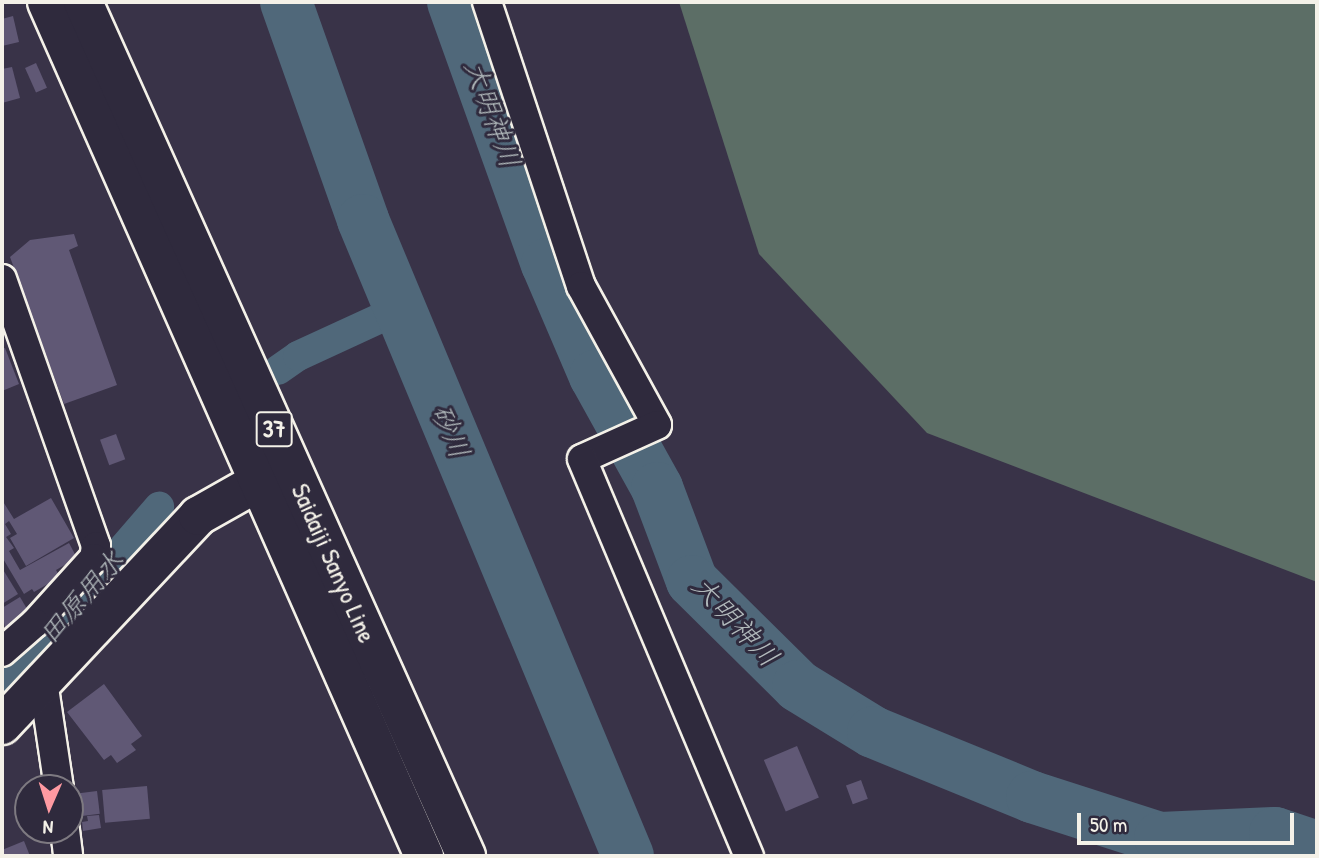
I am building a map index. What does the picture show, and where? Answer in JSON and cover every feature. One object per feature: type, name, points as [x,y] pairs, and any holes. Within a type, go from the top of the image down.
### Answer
[{"type":"main road","name":"Saidaiji Sanyo Line","points":[[47,2],[257,484],[424,856]]},
{"type":"main road","name":"Saidaiji Sanyo Line","points":[[83,2],[466,856]]},
{"type":"main road","points":[[5,710],[43,681],[198,516],[290,464]]},
{"type":"street","points":[[487,2],[581,286],[657,425],[582,459],[749,856]]},
{"type":"street","points":[[2,279],[96,547],[94,558],[35,623],[2,652]]},
{"type":"street","points":[[43,681],[57,774]]},
{"type":"green space","points":[[679,2],[1317,2],[1317,582],[927,433],[759,254]]},
{"type":"building","points":[[13,16],[19,42],[2,46],[2,19]]},
{"type":"building","points":[[36,63],[47,88],[36,93],[25,68]]},
{"type":"building","points":[[12,67],[20,98],[2,103],[2,69]]},
{"type":"building","points":[[74,234],[78,246],[69,250],[117,385],[64,404],[10,257],[30,240]]},
{"type":"building","points":[[5,348],[19,384],[2,391],[2,349]]},
{"type":"building","points":[[116,434],[125,459],[109,465],[100,440]]},
{"type":"building","points":[[51,498],[74,538],[26,566],[10,538],[17,534],[9,521],[5,524],[11,534],[6,537],[14,548],[9,551],[20,570],[69,543],[77,558],[56,570],[60,577],[34,592],[32,589],[24,594],[2,557],[2,500],[14,519]]},
{"type":"building","points":[[2,568],[18,594],[2,604]]},
{"type":"building","points":[[20,597],[30,614],[5,629],[2,608]]},
{"type":"building","points":[[104,684],[142,736],[131,744],[136,750],[117,763],[111,755],[104,760],[67,712]]},
{"type":"building","points":[[797,746],[819,798],[786,812],[764,760]]},
{"type":"building","points":[[861,780],[868,799],[853,804],[846,785]]},
{"type":"building","points":[[147,786],[150,819],[105,823],[102,790]]},
{"type":"building","points":[[97,791],[100,814],[84,816],[84,793]]},
{"type":"building","points":[[99,815],[101,828],[84,831],[87,816]]},
{"type":"building","points":[[17,844],[25,844],[30,856],[2,856],[2,850]]},
{"type":"waterway","name":"砂川","points":[[286,2],[363,220],[628,856]]},
{"type":"waterway","name":"大明神川","points":[[453,2],[547,264],[595,376],[657,488],[692,581],[798,686],[873,732],[1032,797],[1160,838],[1275,833],[1317,847]]},
{"type":"waterway","name":"田原用水","points":[[278,370],[298,356],[400,309]]},
{"type":"waterway","name":"田原用水","points":[[2,688],[159,507]]}]
